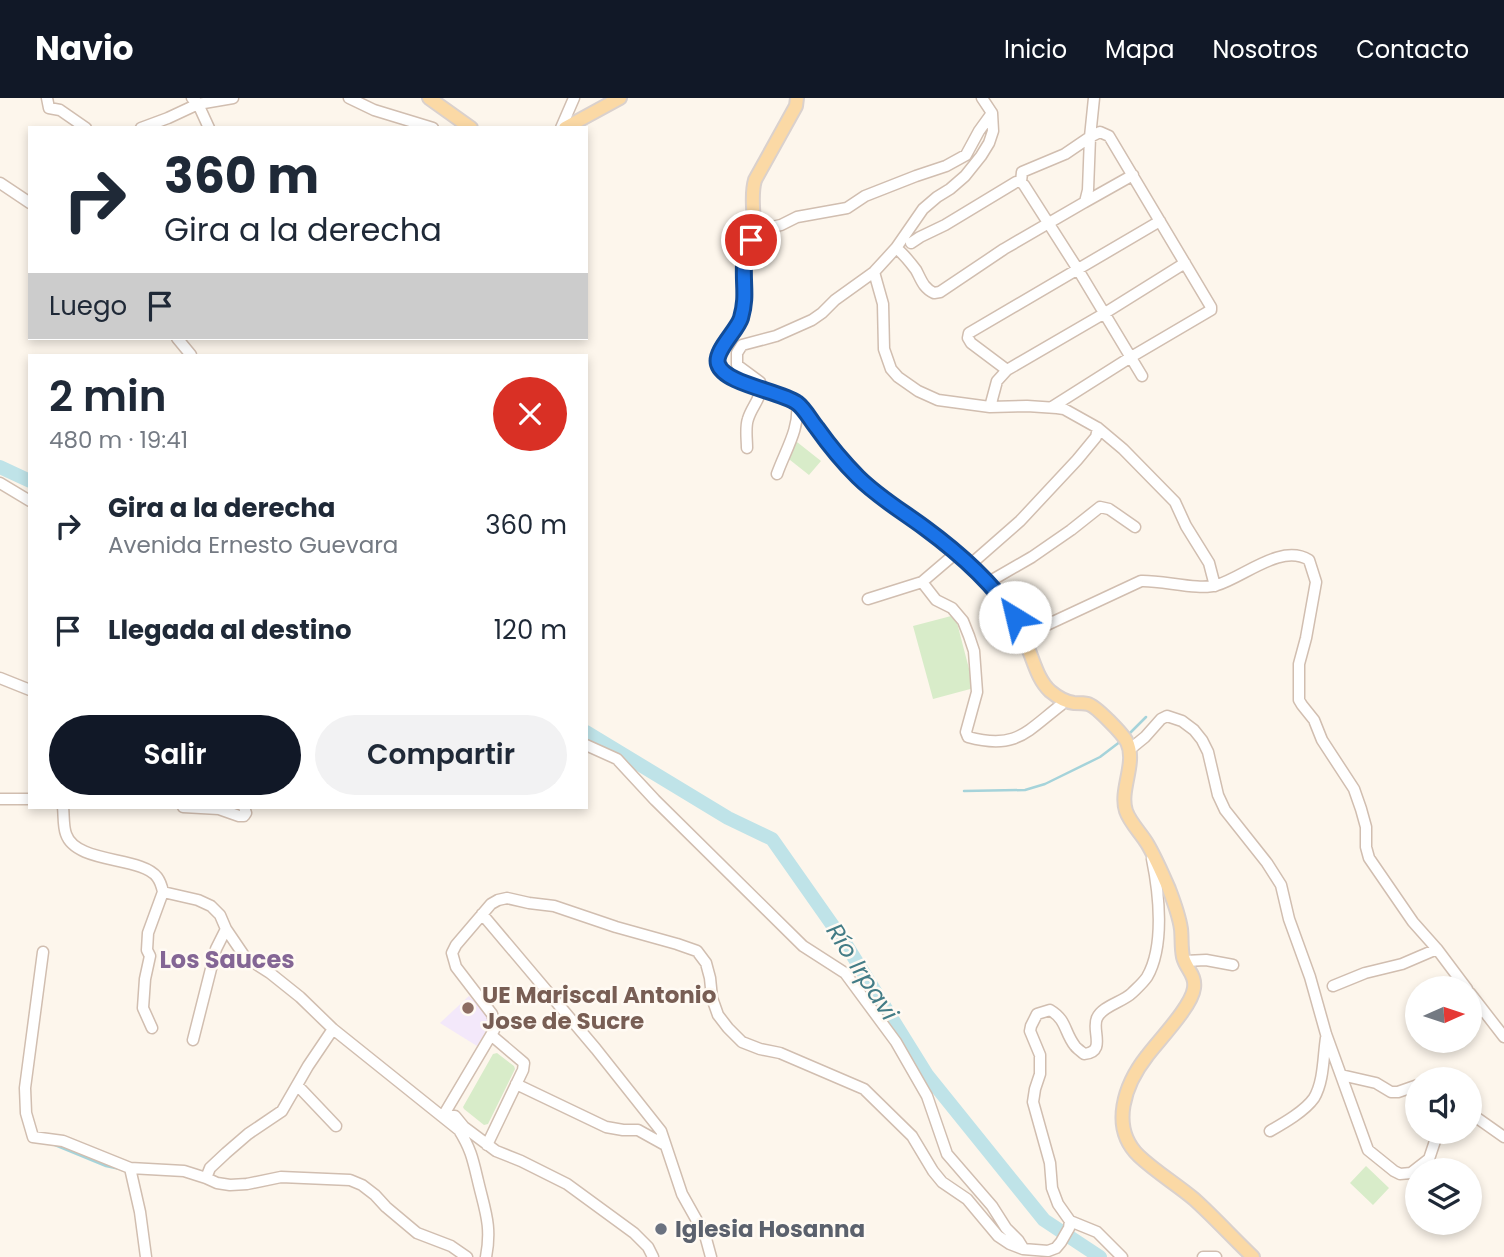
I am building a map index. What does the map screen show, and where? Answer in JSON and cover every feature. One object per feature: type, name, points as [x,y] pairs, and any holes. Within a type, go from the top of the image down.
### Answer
[{"type":"main road","points":[[429,98],[468,126]]},
{"type":"main road","points":[[567,126],[620,98]]},
{"type":"main road","points":[[797,98],[796,106],[755,180],[752,192],[754,226],[744,265],[745,303],[740,321],[720,351],[717,360],[719,367],[731,378],[797,403],[858,477],[971,564],[1005,602],[1015,617],[1038,674],[1049,690],[1070,703],[1089,704],[1098,708],[1126,742],[1129,768],[1124,805],[1127,816],[1150,848],[1171,893],[1178,915],[1181,947],[1195,984],[1188,1004],[1132,1078],[1121,1119],[1127,1138],[1136,1153],[1193,1198],[1253,1257]]},
{"type":"street","points":[[47,98],[49,108],[60,110],[83,126]]},
{"type":"street","points":[[146,126],[168,118],[195,101],[233,98]]},
{"type":"street","points":[[349,98],[374,110],[426,126]]},
{"type":"street","points":[[564,126],[574,98]]},
{"type":"street","points":[[747,448],[747,421],[762,390],[760,382],[737,365],[737,353],[742,345],[776,336],[812,320],[874,272],[896,248],[923,209],[965,176],[981,156],[993,131],[992,113],[982,98]]},
{"type":"street","points":[[1085,202],[1094,98]]},
{"type":"street","points":[[195,101],[208,126]]},
{"type":"street","points":[[754,226],[772,227],[797,217],[847,208],[865,197],[957,161],[966,155],[992,113]]},
{"type":"street","points":[[1052,407],[1131,357],[1211,310],[1109,136],[1100,132],[1065,153],[1022,172],[1021,182],[1050,223],[1105,313],[1131,357],[1142,376]]},
{"type":"street","points":[[896,248],[916,270],[925,287],[934,293],[940,292],[1004,250],[1133,175]]},
{"type":"street","points":[[911,243],[1016,182],[1021,182]]},
{"type":"street","points":[[0,183],[28,202]]},
{"type":"street","points":[[1007,370],[971,344],[969,333],[1160,221]]},
{"type":"street","points":[[990,407],[997,381],[1007,370],[1185,263]]},
{"type":"street","points":[[874,272],[883,303],[884,349],[891,369],[898,377],[918,391],[938,400],[990,407],[1064,409],[1098,428],[1123,449],[1175,502],[1209,563],[1216,586]]},
{"type":"street","points":[[179,340],[190,354]]},
{"type":"street","points":[[777,474],[797,423],[797,403]]},
{"type":"street","points":[[971,564],[1020,520],[1077,460],[1096,437],[1098,428]]},
{"type":"street","points":[[0,482],[28,500]]},
{"type":"street","points":[[988,583],[1032,557],[1101,508],[1109,509],[1135,527]]},
{"type":"street","points":[[868,599],[922,582],[956,553]]},
{"type":"street","points":[[1023,636],[1141,581],[1216,586],[1267,562],[1296,556],[1309,561],[1316,582],[1299,664],[1299,700],[1314,720],[1322,740],[1354,789],[1366,827],[1369,858],[1413,922],[1457,976]]},
{"type":"street","points":[[922,582],[936,600],[952,608],[963,621],[970,636],[974,651],[977,692],[966,732],[968,737],[998,743],[1012,740],[1024,734],[1065,700]]},
{"type":"street","points":[[0,678],[28,689]]},
{"type":"street","points":[[1126,742],[1145,737],[1167,716],[1188,725],[1202,740],[1225,810],[1281,885],[1289,919],[1326,1034],[1368,1150],[1400,1174],[1411,1173],[1424,1164],[1434,1144]]},
{"type":"street","points":[[588,746],[617,759],[803,946],[845,973],[896,1042],[927,1096],[947,1154],[992,1206],[1023,1249]]},
{"type":"street","points":[[0,799],[28,799]]},
{"type":"street","points":[[63,809],[66,835],[74,846],[88,853],[150,870],[158,878],[163,892],[148,933],[147,950],[150,956],[145,979],[144,1008],[152,1028]]},
{"type":"street","points":[[219,809],[244,816],[245,809]]},
{"type":"street","points":[[1122,1257],[1097,1232],[1069,1225],[1058,1203],[1052,1188],[1050,1163],[1034,1108],[1041,1064],[1030,1031],[1037,1014],[1050,1010],[1060,1017],[1074,1045],[1084,1054],[1090,1053],[1097,1042],[1097,1017],[1130,995],[1148,975],[1156,953],[1158,929],[1150,848]]},
{"type":"street","points":[[163,892],[198,900],[211,906],[220,915],[245,957],[300,997],[333,1029],[459,1130],[472,1152],[489,1226],[486,1257]]},
{"type":"street","points":[[443,1115],[494,1030],[495,1024],[492,1014],[456,967],[452,953],[456,945],[491,904],[498,900],[507,898],[554,906],[696,951],[706,963],[712,998],[719,1015],[742,1042],[780,1053],[864,1089],[912,1136],[933,1171],[943,1182],[967,1199],[998,1236],[1010,1244],[1023,1249],[1048,1251],[1061,1242],[1069,1225]]},
{"type":"street","points":[[482,914],[596,1048],[661,1131],[682,1194],[705,1235],[711,1257]]},
{"type":"street","points":[[193,1040],[216,949],[226,929]]},
{"type":"street","points":[[1333,986],[1365,973],[1402,964],[1437,949]]},
{"type":"street","points":[[43,952],[25,1088],[26,1113],[33,1138],[63,1141],[130,1168],[184,1171],[230,1185],[281,1178],[350,1180],[375,1195],[417,1233],[451,1246],[467,1257]]},
{"type":"street","points":[[1185,961],[1206,960],[1233,965]]},
{"type":"street","points":[[1482,1009],[1504,1037]]},
{"type":"street","points":[[206,1178],[211,1168],[226,1153],[282,1111],[333,1029]]},
{"type":"street","points":[[1270,1131],[1290,1119],[1315,1096],[1320,1082],[1326,1034]]},
{"type":"street","points":[[487,1145],[524,1063],[491,1035]]},
{"type":"street","points":[[1341,1075],[1376,1083],[1391,1092],[1405,1089]]},
{"type":"street","points":[[516,1084],[606,1126],[638,1130],[666,1145]]},
{"type":"street","points":[[298,1086],[336,1126]]},
{"type":"street","points":[[443,1115],[455,1116],[464,1127],[496,1151],[567,1184],[634,1233],[648,1247],[653,1257]]},
{"type":"street","points":[[1482,1121],[1504,1136]]},
{"type":"street","points":[[130,1168],[146,1257]]},
{"type":"street","points":[[1203,1257],[1216,1257]]},
{"type":"shaded area","name":"UE Mariscal Antonio Jose de Sucre","points":[[469,996],[492,1021],[477,1046],[440,1023]]},
{"type":"green space","points":[[797,442],[821,461],[809,475],[785,456]]},
{"type":"green space","points":[[955,615],[974,688],[933,699],[913,626]]},
{"type":"green space","points":[[497,1053],[515,1069],[488,1124],[484,1125],[463,1107],[493,1054]]},
{"type":"green space","points":[[1366,1166],[1389,1188],[1373,1205],[1350,1183]]},
{"type":"waterway","name":"Río Irpavi","points":[[0,467],[28,480]]},
{"type":"waterway","points":[[1129,734],[1146,717]]},
{"type":"waterway","name":"Río Irpavi","points":[[588,733],[728,818],[772,839],[845,943],[927,1075],[1044,1220],[1100,1257]]},
{"type":"waterway","points":[[964,791],[1025,790],[1045,784],[1100,757],[1121,741]]},
{"type":"waterway","points":[[55,1145],[120,1169]]},
{"type":"place","name":"UE Mariscal Antonio Jose de Sucre","points":[[468,1008]]},
{"type":"place","name":"Iglesia Hosanna","points":[[661,1229]]},
{"type":"district","name":"Los Sauces","points":[[227,960]]},
{"type":"route","points":[[751,240],[745,253],[745,303],[740,321],[720,351],[717,360],[719,367],[731,378],[797,403],[858,477],[971,564],[1015,617]]}]
